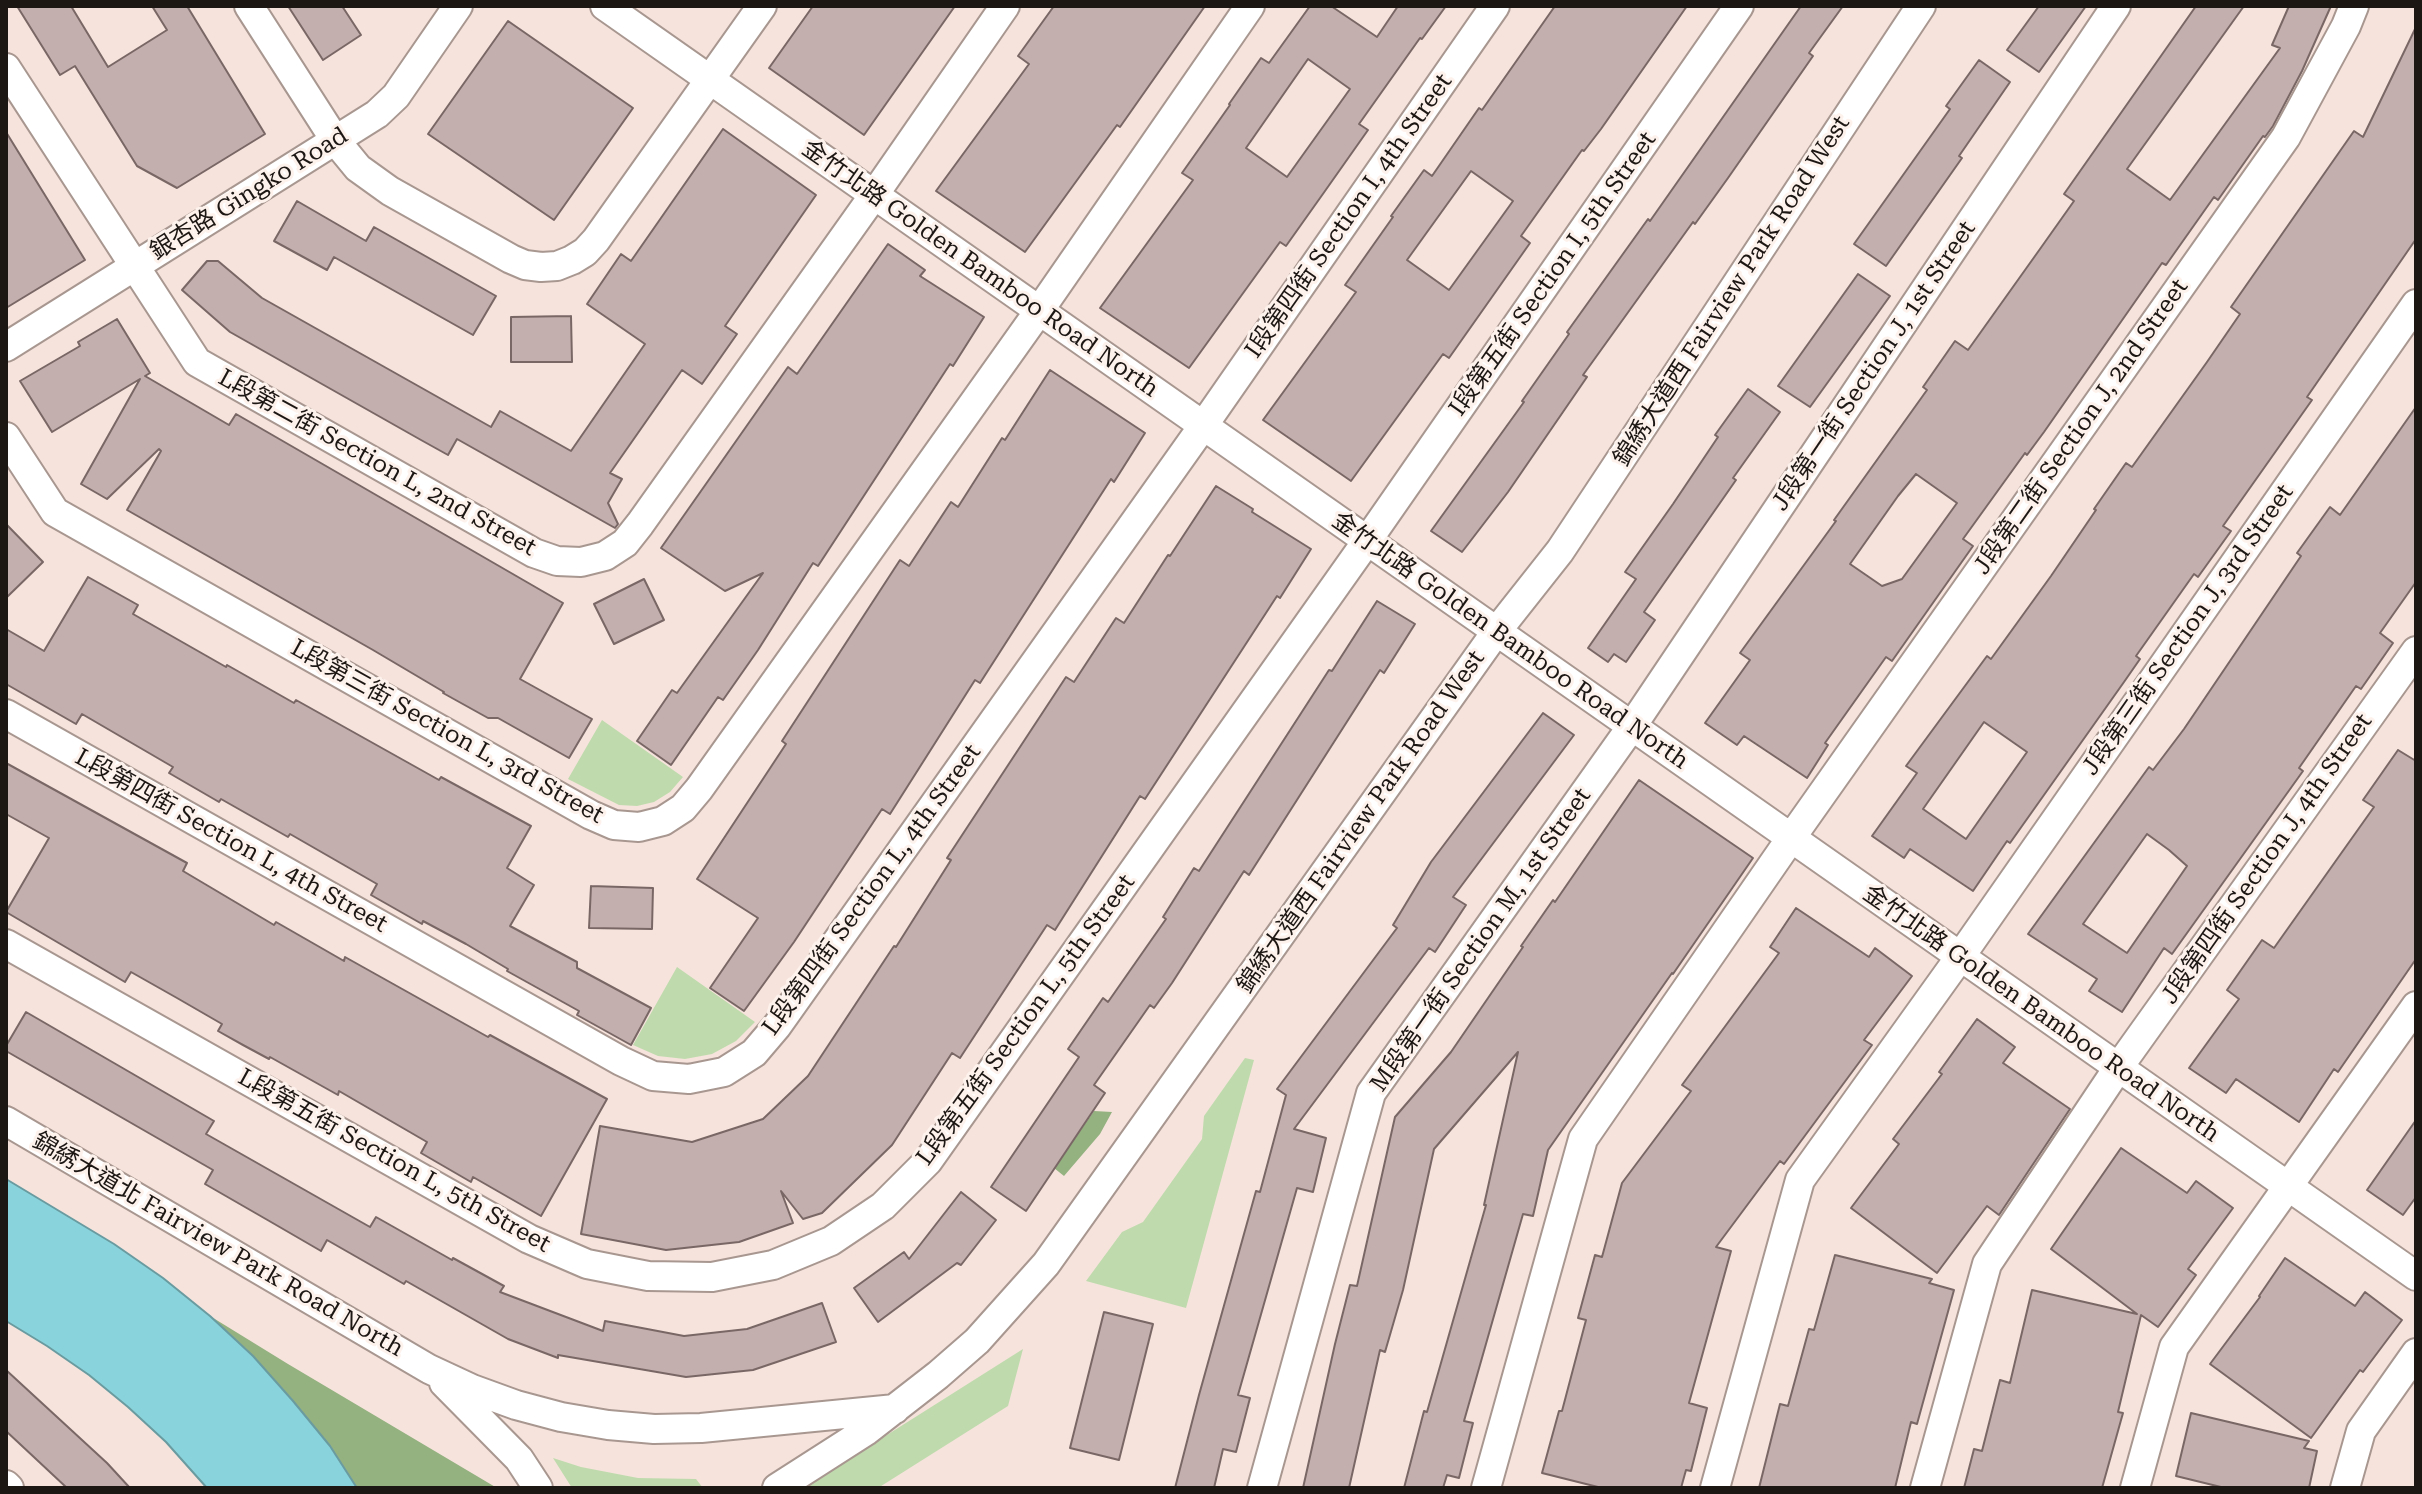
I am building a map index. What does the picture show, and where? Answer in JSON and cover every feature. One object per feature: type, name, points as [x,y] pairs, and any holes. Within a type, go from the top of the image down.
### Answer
[{"type":"street","points":[[249,6],[335,140],[358,168],[390,191],[511,259],[541,267],[557,266],[585,252],[596,240],[762,6]]},
{"type":"street","name":"銀杏路 Gingko Road","points":[[6,347],[377,114],[396,96],[458,6]]},
{"type":"street","name":"金竹北路 Golden Bamboo Road North","points":[[605,6],[2416,1276]]},
{"type":"street","name":"L段第二街 Section L, 2nd Street","points":[[6,68],[197,362],[534,553],[557,561],[581,562],[605,556],[625,543],[640,524],[1005,6]]},
{"type":"street","name":"L段第三街 Section L, 3rd Street","points":[[6,437],[55,512],[591,815],[614,825],[639,827],[663,821],[683,808],[699,789],[1039,311],[1250,6]]},
{"type":"street","name":"I段第四街 Section I, 4th Street","points":[[1203,426],[1495,6]]},
{"type":"street","name":"I段第五街 Section I, 5th Street","points":[[1367,541],[1739,6]]},
{"type":"street","name":"錦綉大道西 Fairview Park Road West","points":[[777,1488],[898,1408],[977,1341],[1046,1264],[1496,632],[1560,551],[1921,6]]},
{"type":"street","name":"J段第一街 Section J, 1st Street","points":[[1632,726],[2116,6]]},
{"type":"street","name":"J段第二街 Section J, 2nd Street","points":[[1486,1488],[1583,1139],[1791,838],[2286,137],[2354,6]]},
{"type":"street","name":"J段第三街 Section J, 3rd Street","points":[[1715,1488],[1800,1180],[1960,957],[2416,304]]},
{"type":"street","name":"L段第四街 Section L, 4th Street","points":[[6,714],[621,1061],[653,1076],[689,1079],[724,1072],[754,1053],[777,1026],[1203,426]]},
{"type":"street","name":"L段第五街 Section L, 5th Street","points":[[6,944],[543,1246],[587,1264],[648,1276],[712,1277],[773,1265],[831,1241],[870,1215],[928,1161],[1367,541]]},
{"type":"street","name":"J段第四街 Section J, 4th Street","points":[[1925,1488],[1987,1264],[2118,1068],[2416,651]]},
{"type":"street","name":"M段第一街 Section M, 1st Street","points":[[1262,1488],[1371,1093],[1632,726]]},
{"type":"street","points":[[2135,1488],[2174,1347],[2416,1006]]},
{"type":"street","name":"錦綉大道北 Fairview Park Road North","points":[[6,1121],[429,1369]]},
{"type":"street","points":[[2345,1488],[2361,1431],[2416,1353]]},
{"type":"street","points":[[429,1369],[516,1405],[561,1417],[654,1429],[701,1428],[898,1408]]},
{"type":"street","points":[[429,1369],[519,1459],[538,1488]]},
{"type":"green space","points":[[602,720],[683,777],[670,792],[654,802],[637,806],[619,805],[568,779]]},
{"type":"green space","points":[[677,967],[755,1022],[736,1041],[712,1054],[685,1059],[658,1056],[633,1045]]},
{"type":"green space","points":[[1245,1058],[1254,1060],[1186,1308],[1086,1281],[1122,1232],[1143,1222],[1202,1139],[1204,1116]]},
{"type":"green space","points":[[1094,1111],[1112,1112],[1100,1134],[1064,1176],[1054,1168]]},
{"type":"green space","points":[[210,1316],[497,1488],[357,1488],[330,1446],[293,1401],[253,1356]]},
{"type":"green space","points":[[1023,1349],[1008,1406],[878,1488],[803,1488]]},
{"type":"green space","points":[[553,1458],[638,1478],[696,1479],[703,1488],[572,1488]]},
{"type":"water","points":[[6,1179],[114,1244],[210,1316],[253,1356],[293,1401],[330,1446],[357,1488],[207,1488],[166,1442],[128,1407],[89,1375],[6,1321]]},
{"type":"building","points":[[17,6],[71,6],[108,67],[167,30],[152,6],[187,6],[265,134],[177,188],[137,166],[75,66],[60,75]]},
{"type":"building","points":[[288,6],[342,6],[361,35],[323,60]]},
{"type":"building","points":[[813,6],[955,6],[864,135],[769,68]]},
{"type":"building","points":[[1054,6],[1205,6],[1120,127],[1117,125],[1025,252],[936,191],[1029,64],[1018,56]]},
{"type":"building","points":[[1310,6],[1331,6],[1377,37],[1398,6],[1446,6],[1359,124],[1368,130],[1286,246],[1280,242],[1189,368],[1100,308],[1193,180],[1182,173],[1229,104],[1261,58],[1269,63]],"holes":[[[1308,59],[1350,89],[1287,177],[1246,148]]]},
{"type":"building","points":[[1555,6],[1687,6],[1521,236],[1530,243],[1449,358],[1443,354],[1351,481],[1263,420],[1356,292],[1345,285],[1391,216],[1424,170],[1432,176],[1479,108],[1482,110]],"holes":[[[1471,171],[1513,201],[1449,290],[1407,260]]]},
{"type":"building","points":[[1801,6],[1843,6],[1809,53],[1813,56],[1728,178],[1583,375],[1587,377],[1508,492],[1462,552],[1431,531],[1524,402],[1569,334],[1567,332],[1648,219],[1650,221]]},
{"type":"building","points":[[2039,6],[2086,6],[2039,72],[2007,50]]},
{"type":"building","points":[[2196,6],[2244,6],[2127,169],[2170,200],[2280,48],[2272,45],[2289,6],[2331,6],[2273,126],[2218,200],[2214,197],[2166,265],[2162,263],[2044,432],[2027,455],[2025,453],[1963,539],[1973,546],[1892,661],[1886,657],[1825,743],[1828,745],[1807,778],[1744,736],[1737,745],[1705,723],[1750,660],[1740,653],[1927,390],[1923,387],[1955,341],[1968,350],[2074,201],[2064,194]],"holes":[[[1916,474],[1957,503],[1902,579],[1882,586],[1850,564]]]},
{"type":"building","points":[[508,21],[633,108],[554,220],[428,134]]},
{"type":"building","points":[[2416,27],[2416,239],[2307,397],[2312,400],[2223,526],[2231,531],[2198,577],[2194,574],[2136,656],[2140,659],[2124,682],[1973,891],[1910,849],[1904,858],[1872,836],[1917,773],[1906,766],[1987,656],[1991,659],[2126,463],[2132,467],[2207,362],[2240,314],[2231,307],[2354,131],[2363,137]],"holes":[[[1984,722],[2027,752],[1966,839],[1923,809]]]},
{"type":"building","points":[[1979,60],[2010,82],[1959,156],[1962,158],[1886,266],[1854,244],[1950,109],[1946,106]]},
{"type":"building","points":[[723,129],[816,195],[725,326],[737,334],[702,384],[682,370],[610,473],[622,479],[608,503],[618,524],[615,528],[457,439],[448,455],[230,332],[182,290],[207,261],[218,261],[262,298],[491,427],[500,411],[571,451],[645,344],[587,304],[621,254],[631,261]]},
{"type":"building","points":[[6,132],[85,260],[6,308]]},
{"type":"building","points":[[297,201],[366,241],[374,227],[496,296],[473,335],[334,257],[327,270],[274,241]]},
{"type":"building","points":[[888,244],[925,270],[920,276],[984,317],[818,566],[813,563],[723,700],[718,697],[671,765],[637,741],[672,690],[677,693],[763,573],[725,591],[661,548],[788,367],[797,374]]},
{"type":"building","points":[[1858,274],[1890,296],[1810,407],[1778,386]]},
{"type":"building","points":[[571,316],[572,362],[511,362],[511,317]]},
{"type":"building","points":[[117,319],[150,373],[145,376],[229,425],[236,414],[563,603],[520,679],[592,719],[569,758],[498,718],[488,718],[443,693],[127,510],[161,451],[159,449],[107,499],[81,484],[140,379],[52,432],[20,381],[80,346],[78,342]]},
{"type":"building","points":[[1050,370],[1145,433],[1114,482],[1111,479],[980,683],[975,680],[890,814],[882,809],[744,1011],[710,988],[758,918],[697,879],[786,744],[782,741],[900,560],[909,566],[951,502],[958,507]]},
{"type":"building","points":[[1748,389],[1780,412],[1644,612],[1655,620],[1626,662],[1614,654],[1608,662],[1588,648],[1636,579],[1625,572]]},
{"type":"building","points":[[2416,407],[2416,582],[2380,633],[2393,643],[2361,689],[2356,686],[2299,768],[2303,771],[2172,954],[2164,948],[2122,1012],[2089,991],[2097,979],[2028,934],[2149,767],[2153,770],[2184,729],[2301,556],[2297,553],[2330,507],[2340,515]],"holes":[[[2147,834],[2187,866],[2127,953],[2083,924]]]},
{"type":"building","points":[[1216,486],[1311,549],[1145,799],[1140,796],[1055,930],[1047,925],[960,1058],[952,1053],[892,1145],[822,1213],[803,1219],[781,1191],[793,1223],[739,1242],[666,1250],[581,1234],[600,1126],[692,1142],[763,1119],[808,1076],[896,947],[951,860],[947,858],[1066,677],[1074,682],[1116,618],[1124,623]]},
{"type":"building","points":[[6,524],[43,562],[6,598]]},
{"type":"building","points":[[88,577],[138,605],[133,614],[226,667],[294,703],[296,700],[439,780],[441,777],[531,826],[507,868],[534,885],[510,926],[577,962],[577,968],[651,1008],[631,1045],[577,1015],[579,1011],[466,944],[371,895],[377,884],[290,834],[288,837],[221,799],[219,802],[169,773],[173,767],[82,714],[76,724],[6,684],[6,629],[44,651]]},
{"type":"building","points":[[644,579],[664,620],[614,644],[594,604]]},
{"type":"building","points":[[1377,601],[1415,624],[1384,673],[1380,670],[1249,875],[1244,871],[1172,983],[1154,1008],[1150,1005],[1094,1085],[1105,1093],[1026,1211],[991,1187],[1079,1057],[1068,1049],[1103,998],[1108,1002],[1166,919],[1163,917],[1194,868],[1199,871]]},
{"type":"building","points":[[1543,713],[1574,735],[1453,897],[1466,905],[1435,952],[1429,948],[1294,1129],[1326,1138],[1313,1192],[1297,1188],[1238,1395],[1250,1398],[1236,1452],[1223,1449],[1214,1488],[1175,1488],[1256,1191],[1260,1192],[1286,1095],[1277,1089],[1397,928],[1393,925],[1431,862]]},
{"type":"building","points":[[2398,750],[2416,761],[2416,959],[2338,1072],[2334,1069],[2299,1122],[2236,1079],[2226,1093],[2189,1068],[2239,999],[2227,990],[2262,940],[2274,948],[2374,807],[2363,800]]},
{"type":"building","points":[[6,763],[187,863],[183,871],[274,925],[276,922],[344,961],[345,957],[607,1099],[541,1216],[473,1177],[471,1182],[421,1153],[427,1142],[339,1091],[338,1095],[218,1031],[222,1024],[177,998],[131,972],[125,982],[6,912],[49,838],[6,814]]},
{"type":"building","points":[[1639,780],[1753,858],[1548,1150],[1533,1216],[1523,1214],[1464,1421],[1473,1423],[1459,1478],[1447,1475],[1443,1488],[1404,1488],[1486,1205],[1518,1052],[1434,1149],[1403,1290],[1385,1352],[1380,1350],[1349,1488],[1303,1488],[1350,1285],[1357,1286],[1395,1117],[1451,1052],[1521,946]]},
{"type":"building","points":[[591,886],[653,888],[652,929],[589,928]]},
{"type":"building","points":[[1796,908],[1869,957],[1875,948],[1912,976],[1864,1040],[1872,1045],[1784,1164],[1780,1161],[1716,1247],[1731,1251],[1689,1403],[1707,1408],[1691,1471],[1686,1470],[1681,1488],[1602,1488],[1542,1473],[1586,1320],[1578,1318],[1595,1255],[1602,1257],[1622,1183],[1691,1091],[1682,1085],[1779,953],[1770,947]]},
{"type":"building","points":[[26,1012],[214,1121],[206,1134],[370,1227],[376,1217],[453,1258],[504,1286],[500,1292],[603,1331],[605,1321],[684,1336],[747,1329],[822,1303],[836,1342],[753,1370],[686,1377],[558,1355],[558,1358],[508,1339],[327,1240],[321,1251],[205,1184],[213,1170],[6,1051]]},
{"type":"building","points":[[1977,1019],[2015,1047],[2003,1063],[2070,1109],[1999,1215],[1987,1206],[1937,1273],[1851,1208],[1899,1144],[1893,1139],[1942,1074],[1939,1072]]},
{"type":"building","points":[[2416,1120],[2416,1197],[2403,1215],[2367,1190]]},
{"type":"building","points":[[2121,1148],[2187,1193],[2196,1181],[2233,1208],[2188,1269],[2196,1275],[2158,1327],[2141,1315],[2118,1412],[2123,1413],[2102,1488],[1964,1488],[1974,1449],[1982,1451],[2000,1380],[2010,1383],[2032,1290],[2137,1314],[2051,1249]]},
{"type":"building","points":[[961,1192],[996,1220],[961,1265],[957,1263],[878,1322],[854,1288],[904,1252],[909,1259]]},
{"type":"building","points":[[1835,1255],[1932,1279],[1929,1283],[1954,1290],[1917,1424],[1911,1422],[1895,1488],[1759,1488],[1780,1404],[1788,1406],[1809,1329],[1814,1330]]},
{"type":"building","points":[[2285,1258],[2355,1306],[2365,1292],[2402,1320],[2363,1372],[2360,1370],[2311,1438],[2210,1364]]},
{"type":"building","points":[[1104,1312],[1153,1324],[1119,1460],[1070,1448]]},
{"type":"building","points":[[6,1370],[130,1488],[67,1488],[6,1431]]},
{"type":"building","points":[[2191,1413],[2309,1441],[2304,1448],[2317,1451],[2309,1488],[2225,1488],[2176,1476]]}]
